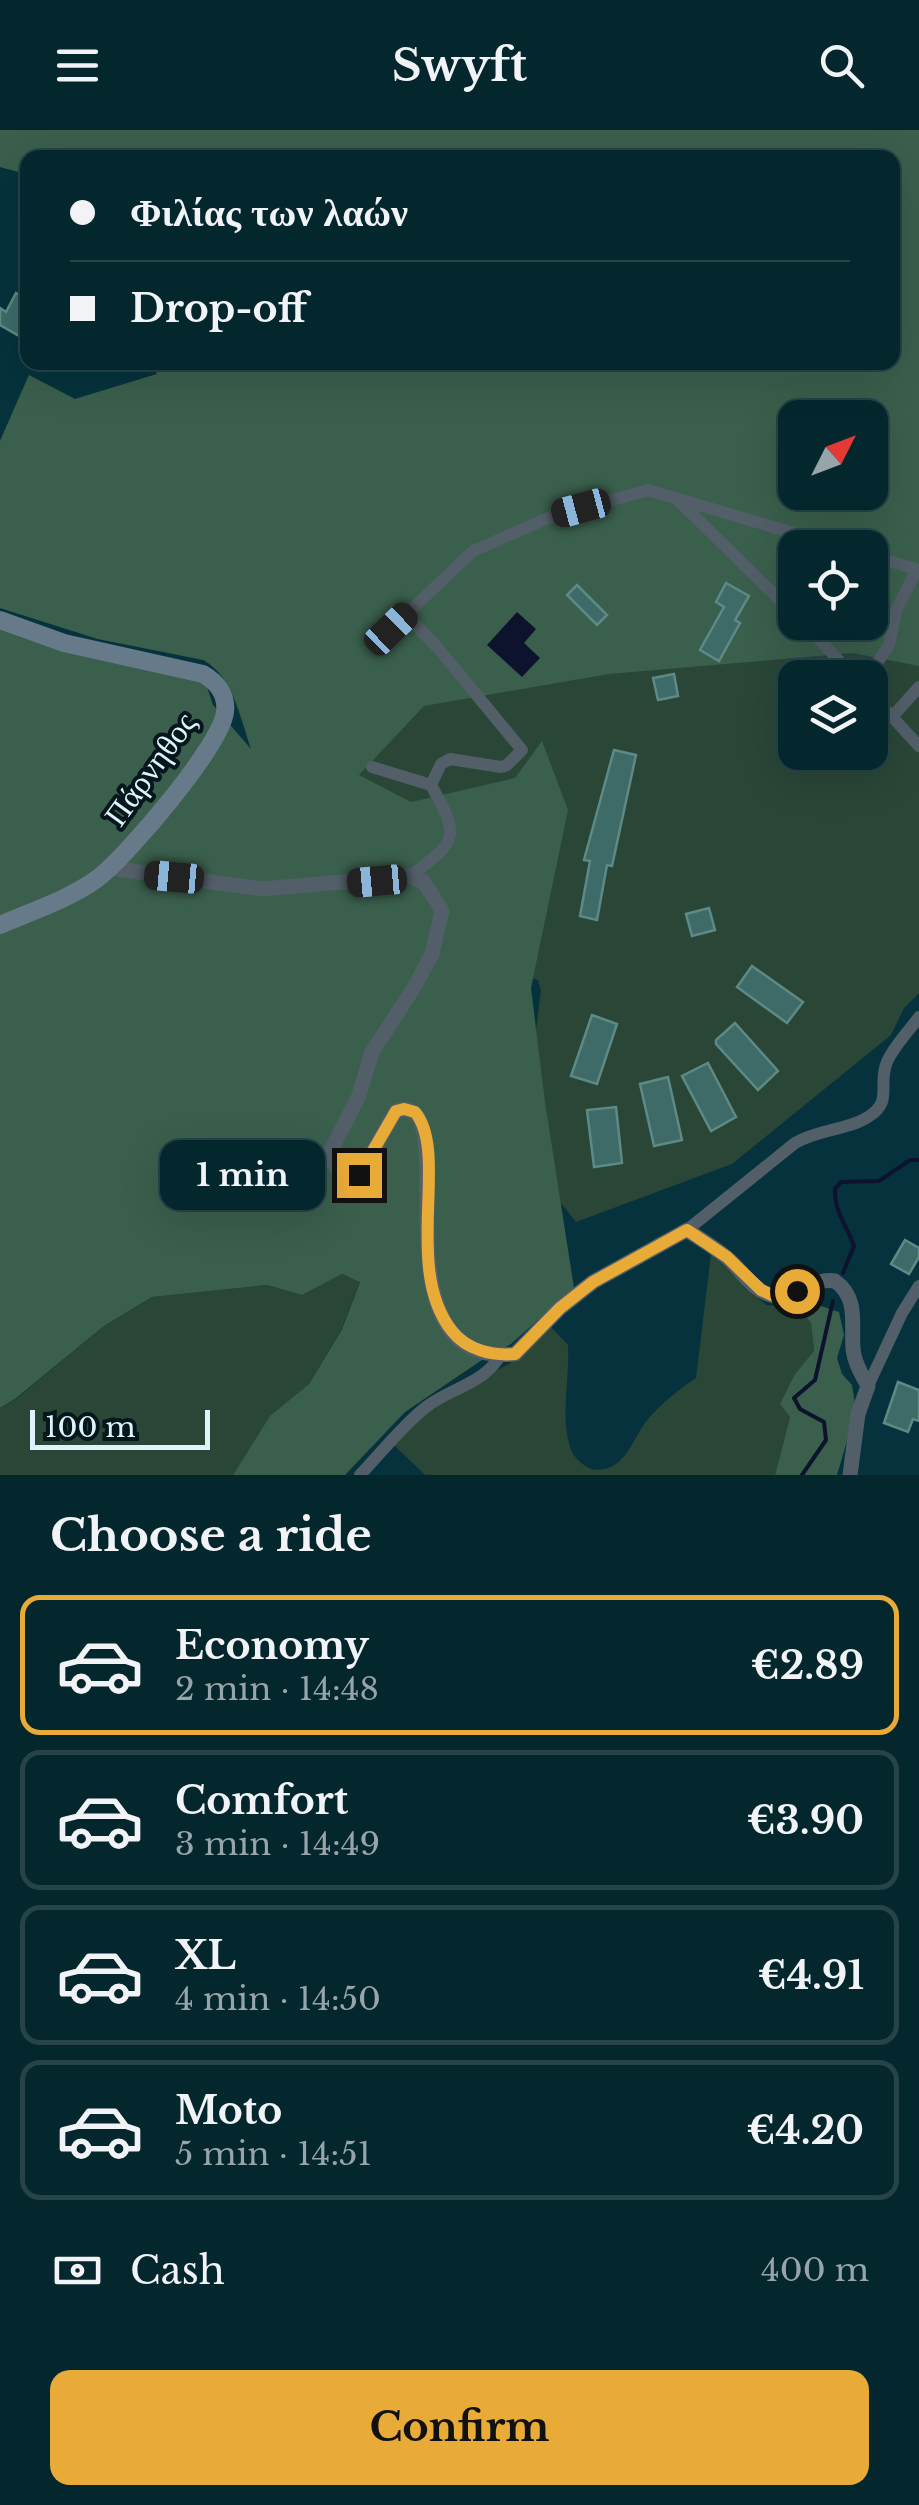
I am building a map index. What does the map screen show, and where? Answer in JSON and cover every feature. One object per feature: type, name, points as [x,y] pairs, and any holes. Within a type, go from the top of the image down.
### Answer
[{"type":"main road","name":"Πάρνηθος","points":[[0,620],[64,643],[203,674],[223,695],[224,717],[206,751],[138,839],[110,868],[83,888],[0,926]]},
{"type":"street","points":[[376,644],[473,551],[548,518],[648,490],[784,530]]},
{"type":"street","points":[[676,498],[778,598]]},
{"type":"street","points":[[879,660],[889,645],[896,611],[918,570],[888,561]]},
{"type":"street","points":[[406,615],[522,750],[501,767],[446,760],[430,786]]},
{"type":"street","points":[[820,640],[838,660]]},
{"type":"street","points":[[892,717],[919,687]]},
{"type":"street","points":[[888,713],[919,746]]},
{"type":"street","points":[[372,766],[430,786],[448,820],[451,837],[442,852],[410,876]]},
{"type":"street","points":[[110,868],[262,890],[410,876],[424,882],[437,898],[442,911],[432,954],[372,1052],[358,1098],[331,1150],[336,1169],[345,1176],[359,1175],[390,1118],[409,1111],[424,1130],[428,1150],[426,1237],[432,1295],[443,1319],[466,1344],[501,1354],[518,1352],[560,1308],[593,1282],[687,1230],[795,1143],[814,1132],[858,1123],[873,1114],[884,1101],[888,1059],[919,1017]]},
{"type":"street","points":[[687,1230],[727,1257],[761,1290],[774,1296],[820,1280],[841,1285],[852,1306],[852,1349],[868,1386]]},
{"type":"street","points":[[850,1475],[858,1414],[868,1386],[919,1286]]},
{"type":"street","points":[[360,1475],[422,1410],[490,1372],[501,1354]]},
{"type":"green space","points":[[0,130],[919,130],[919,993],[904,1008],[891,1035],[732,1164],[576,1222],[521,1152],[541,990],[538,980],[521,975],[253,752],[229,685],[217,669],[203,660],[98,639],[0,608],[0,441],[29,375],[75,399],[157,374],[156,370],[900,370],[900,150],[20,150],[20,173],[0,167]]},
{"type":"green space","points":[[0,130],[919,130],[919,666],[853,653],[609,674],[424,706],[359,775],[411,802],[515,778],[542,741],[568,810],[531,988],[574,1288],[511,1344],[405,1412],[345,1475],[233,1475],[270,1416],[309,1384],[342,1329],[360,1282],[342,1274],[302,1295],[267,1285],[152,1297],[104,1326],[0,1408],[0,625],[197,676],[207,687],[213,705],[251,749],[229,688],[204,660],[98,639],[0,608],[0,441],[29,375],[75,399],[157,374],[156,370],[900,370],[900,150],[20,150],[20,173],[0,167]]},
{"type":"green space","points":[[711,1254],[766,1305],[799,1308],[811,1323],[814,1352],[795,1374],[790,1417],[775,1475],[425,1475],[393,1444],[424,1413],[510,1363],[550,1326],[568,1345],[566,1423],[571,1451],[591,1469],[612,1466],[620,1461],[654,1413],[696,1378]]},
{"type":"green space","points":[[341,1274],[360,1281],[342,1328],[309,1384],[270,1417],[233,1475],[0,1475],[0,1408],[104,1326],[152,1297],[267,1285],[302,1295]]},
{"type":"green space","points":[[818,1305],[839,1312],[844,1335],[837,1358],[842,1374],[852,1385],[856,1410],[837,1475],[775,1475],[790,1417],[780,1404],[795,1374],[814,1351],[811,1323],[799,1308]]},
{"type":"water","points":[[517,612],[536,629],[524,643],[540,658],[522,677],[487,645]]},
{"type":"building","points":[[16,293],[20,295],[20,336],[0,325],[0,308],[6,312]]},
{"type":"building","points":[[726,583],[749,596],[735,620],[740,623],[719,661],[700,650],[724,607],[716,602]]},
{"type":"building","points":[[577,585],[607,615],[597,625],[567,595]]},
{"type":"building","points":[[674,674],[678,696],[658,700],[653,678]]},
{"type":"building","points":[[614,750],[636,755],[597,920],[580,916],[590,861],[584,860]]},
{"type":"building","points":[[709,908],[715,930],[692,936],[686,914]]},
{"type":"building","points":[[752,966],[803,1002],[787,1023],[737,987]]},
{"type":"building","points":[[592,1015],[617,1024],[597,1084],[571,1076]]},
{"type":"building","points":[[735,1023],[778,1071],[758,1090],[716,1044]]},
{"type":"building","points":[[708,1063],[736,1117],[711,1131],[682,1076]]},
{"type":"building","points":[[668,1077],[682,1140],[654,1146],[640,1084]]},
{"type":"building","points":[[616,1107],[622,1163],[594,1167],[587,1110]]},
{"type":"building","points":[[905,1240],[919,1248],[919,1257],[909,1274],[891,1264]]},
{"type":"building","points":[[898,1382],[919,1390],[919,1421],[913,1419],[908,1432],[884,1423]]},
{"type":"waterway","points":[[843,1273],[854,1246],[839,1212],[835,1189],[841,1182],[879,1181],[910,1160],[919,1160]]},
{"type":"waterway","points":[[802,1475],[826,1440],[824,1422],[800,1409],[794,1398],[815,1380],[833,1301]]},
{"type":"route","points":[[359,1175],[396,1111],[415,1112],[428,1150],[426,1237],[432,1295],[456,1336],[476,1350],[515,1354],[560,1308],[593,1282],[687,1230],[727,1257],[761,1290],[774,1296],[797,1291]]}]
